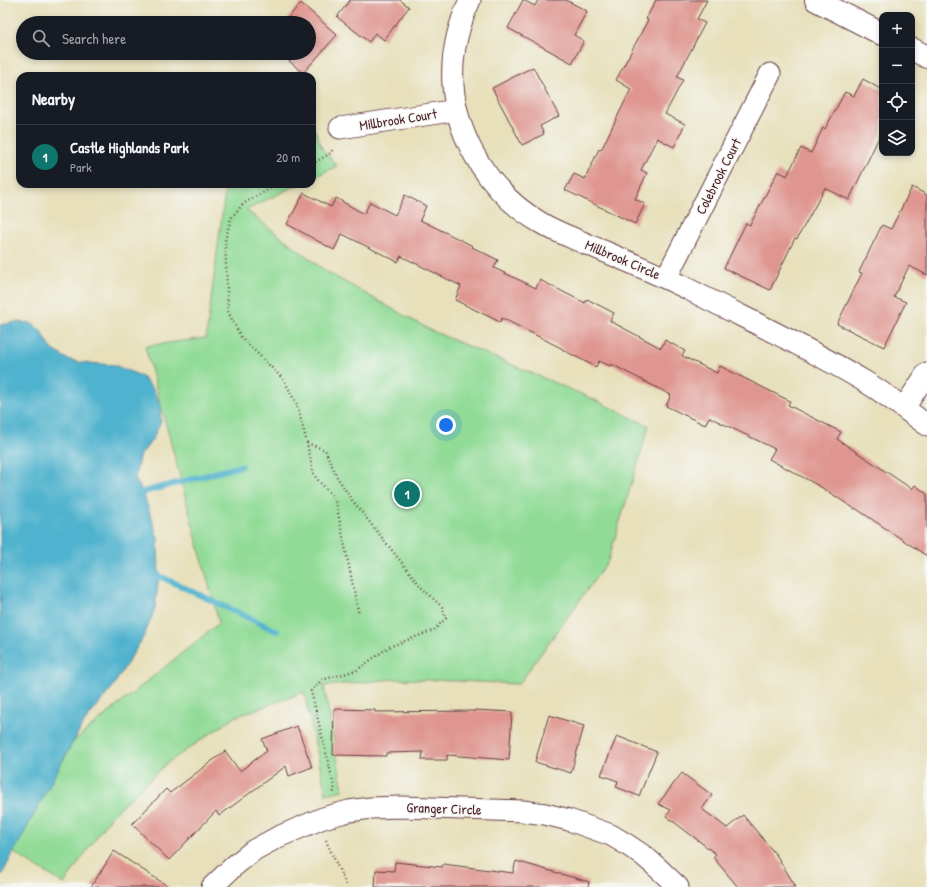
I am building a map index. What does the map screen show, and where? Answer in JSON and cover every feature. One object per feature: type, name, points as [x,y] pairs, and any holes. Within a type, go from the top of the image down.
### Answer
[{"type":"street","name":"Millbrook Circle","points":[[470,0],[458,33],[454,58],[453,85],[457,110],[464,134],[476,157],[490,178],[505,196],[520,210],[541,223],[564,234],[666,278],[829,361],[866,382],[927,424]]},
{"type":"street","points":[[816,0],[879,32]]},
{"type":"street","points":[[915,51],[927,57]]},
{"type":"street","name":"Colebrook Court","points":[[666,278],[770,74]]},
{"type":"street","name":"Millbrook Court","points":[[340,128],[457,110]]},
{"type":"street","points":[[904,408],[927,373]]},
{"type":"street","name":"Granger Circle","points":[[212,887],[234,866],[254,850],[278,836],[323,818],[349,811],[401,806],[523,811],[545,814],[569,820],[611,835],[626,844],[644,856],[678,887]]},
{"type":"path","points":[[316,162],[331,153],[340,128]]},
{"type":"path","points":[[270,188],[243,204],[231,218],[225,241],[228,312],[241,337],[284,380],[297,405],[313,472],[316,478],[331,494],[336,503],[359,615]]},
{"type":"path","points":[[307,443],[325,450],[337,477],[352,500],[422,588],[442,607],[446,618],[434,630],[389,647],[357,670],[322,680],[311,692],[335,790],[323,818],[327,843],[347,887]]},
{"type":"green space","points":[[316,133],[322,148],[337,166],[316,176]]},
{"type":"green space","points":[[225,188],[291,188],[246,210],[327,272],[432,331],[593,399],[649,426],[608,561],[519,684],[394,679],[324,686],[343,790],[326,794],[304,692],[235,717],[166,764],[110,817],[64,884],[3,846],[0,733],[43,766],[219,623],[145,346],[206,338]]},
{"type":"water","points":[[16,322],[31,323],[41,331],[52,349],[67,359],[78,362],[114,365],[141,376],[153,389],[160,404],[161,422],[152,440],[139,457],[135,479],[143,492],[158,538],[159,576],[155,609],[144,636],[112,688],[85,721],[0,878],[0,325]]},
{"type":"building","points":[[350,0],[400,0],[409,7],[384,40],[375,33],[369,42],[337,17]]},
{"type":"building","points":[[523,0],[535,6],[538,0],[566,0],[587,11],[574,35],[584,41],[572,63],[508,28]]},
{"type":"building","points":[[656,0],[707,0],[697,19],[705,23],[677,77],[683,80],[665,114],[685,124],[674,147],[657,138],[641,170],[647,173],[635,199],[645,204],[635,224],[565,190],[574,174],[585,179],[631,89],[616,80],[648,20],[646,19]]},
{"type":"building","points":[[301,3],[316,16],[289,16]]},
{"type":"building","points":[[316,16],[337,35],[316,58]]},
{"type":"building","points":[[288,60],[315,60],[304,72],[302,72]]},
{"type":"building","points":[[533,67],[559,116],[540,126],[544,134],[522,145],[492,88]]},
{"type":"building","points":[[863,79],[879,88],[879,137],[849,200],[825,188],[797,239],[795,238],[770,290],[724,268],[746,223],[750,225],[778,171],[787,176],[801,148],[811,153],[823,128],[825,129],[845,92],[854,96]]},
{"type":"building","points":[[912,187],[927,195],[927,275],[909,266],[894,297],[906,302],[884,347],[837,324],[862,273],[859,272],[882,225],[891,229]]},
{"type":"building","points":[[304,193],[331,207],[336,198],[364,214],[370,202],[395,215],[405,195],[426,206],[420,220],[498,260],[494,268],[536,288],[540,280],[585,303],[587,299],[614,313],[610,321],[661,348],[665,340],[685,351],[682,356],[717,373],[720,366],[790,401],[788,405],[841,432],[837,439],[912,489],[915,485],[927,494],[927,556],[821,487],[769,459],[775,449],[709,417],[705,425],[666,406],[671,395],[611,364],[610,366],[599,361],[596,367],[502,318],[500,322],[455,300],[461,286],[401,256],[398,262],[342,234],[334,250],[287,224]]},
{"type":"building","points":[[334,709],[375,710],[375,712],[475,710],[512,712],[509,760],[447,755],[447,760],[422,760],[423,752],[386,753],[386,756],[333,755]]},
{"type":"building","points":[[549,715],[584,726],[571,773],[535,762]]},
{"type":"building","points":[[297,726],[312,767],[289,776],[286,766],[219,816],[216,811],[169,860],[132,824],[166,789],[170,793],[225,751],[240,771],[267,751],[262,739]]},
{"type":"building","points":[[617,736],[657,752],[639,796],[616,787],[618,781],[601,775]]},
{"type":"building","points":[[682,773],[712,795],[702,809],[727,828],[743,815],[777,856],[796,887],[738,887],[713,857],[716,854],[666,816],[671,810],[658,804]]},
{"type":"building","points":[[114,851],[169,887],[91,887]]},
{"type":"building","points":[[516,861],[589,882],[588,887],[375,887],[376,870],[394,871],[395,862],[442,867],[443,864],[513,873]]},
{"type":"waterway","points":[[136,494],[241,466]]},
{"type":"waterway","points":[[153,573],[277,631]]},
{"type":"place","name":"Castle Highlands Park","points":[[407,494]]}]
